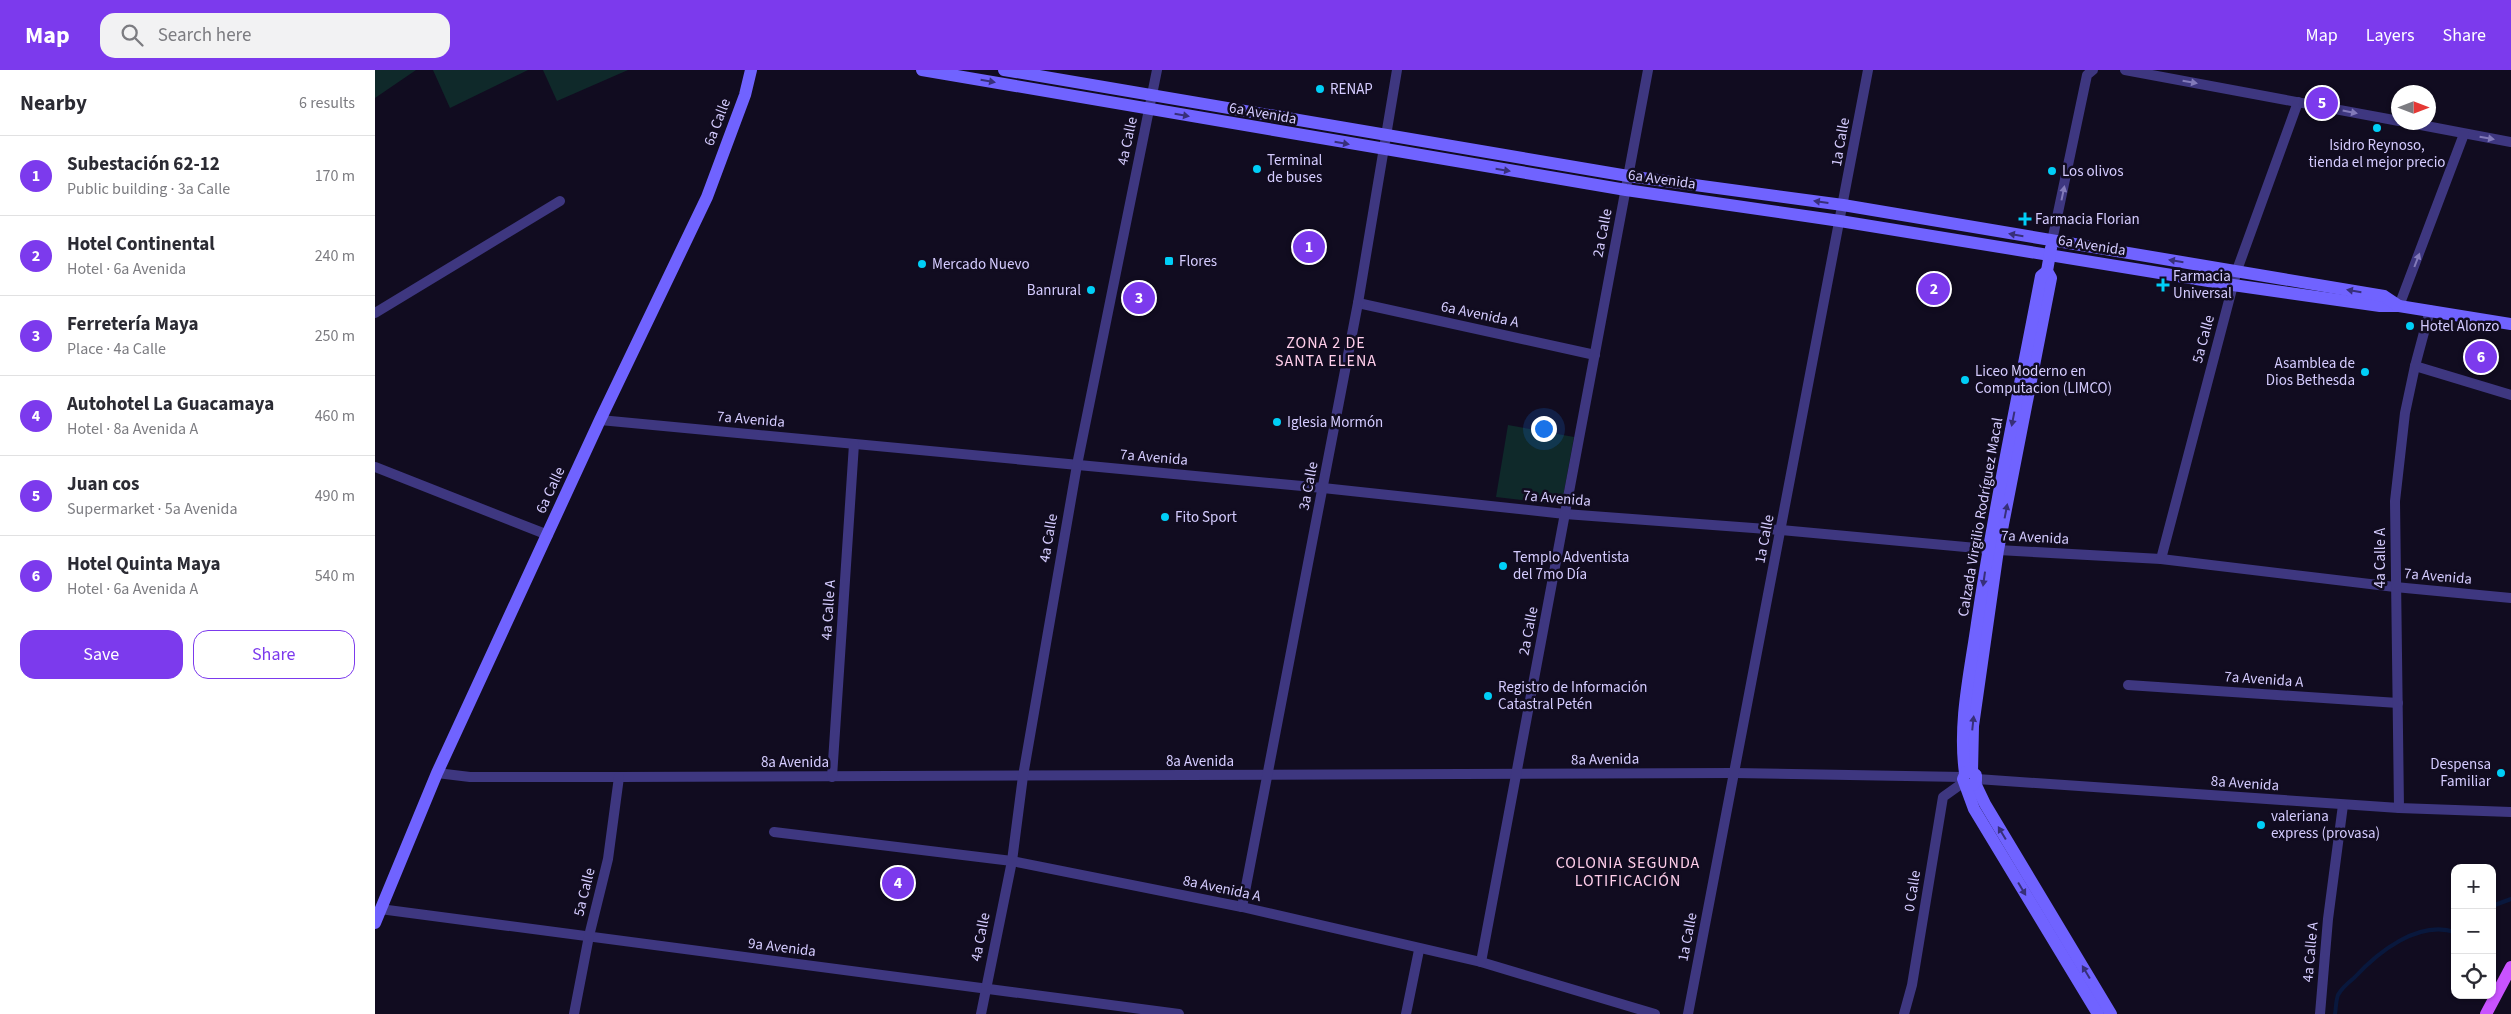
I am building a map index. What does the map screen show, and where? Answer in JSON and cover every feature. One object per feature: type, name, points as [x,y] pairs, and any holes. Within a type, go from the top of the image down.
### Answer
[{"type":"main road","points":[[2485,1014],[2511,967]]},
{"type":"street","name":"6a Calle","points":[[375,923],[437,773],[600,420],[707,198],[745,95],[751,70]]},
{"type":"street","name":"6a Avenida","points":[[922,70],[1626,190],[1840,221],[2233,285],[2380,306],[2399,306],[2430,310],[2511,324]]},
{"type":"street","name":"6a Avenida","points":[[1003,70],[1628,176],[1843,205],[2237,270],[2384,296],[2399,306]]},
{"type":"street","name":"4a Calle","points":[[981,1014],[1012,861],[1023,776],[1077,464],[1157,70]]},
{"type":"street","name":"3a Calle","points":[[1242,907],[1358,303],[1397,70]]},
{"type":"street","name":"2a Calle","points":[[1481,962],[1649,70]]},
{"type":"street","name":"1a Calle","points":[[1688,1014],[1868,70]]},
{"type":"street","name":"Calzada Virgilio Rodríguez Macal","points":[[2093,70],[2087,76],[2047,272],[2041,276],[1993,550],[1973,726],[1969,779],[1974,809],[2098,1014]]},
{"type":"street","points":[[2125,70],[2391,119]]},
{"type":"street","name":"5a Calle","points":[[2161,559],[2237,270],[2298,102]]},
{"type":"street","points":[[2436,128],[2511,142]]},
{"type":"street","points":[[2399,306],[2464,134]]},
{"type":"street","points":[[375,313],[560,201]]},
{"type":"street","name":"6a Avenida A","points":[[1358,303],[1595,355]]},
{"type":"street","name":"4a Calle A","points":[[2399,808],[2395,501],[2399,456],[2415,366],[2430,310]]},
{"type":"street","points":[[2415,366],[2511,395]]},
{"type":"street","name":"7a Avenida","points":[[600,420],[1077,464],[1565,514],[1781,530],[1993,550],[2161,559],[2395,587],[2511,598]]},
{"type":"street","name":"4a Calle A","points":[[832,778],[854,444]]},
{"type":"street","points":[[375,467],[547,535]]},
{"type":"street","name":"7a Avenida A","points":[[2128,685],[2398,703]]},
{"type":"street","name":"8a Avenida","points":[[437,773],[470,776],[832,778],[1734,773],[1969,779],[2399,808],[2511,812]]},
{"type":"street","name":"5a Calle","points":[[574,1014],[589,936],[608,859],[619,777]]},
{"type":"street","name":"Calzada Virgilio Rodríguez Macal","points":[[1969,779],[2111,1014]]},
{"type":"street","name":"0 Calle","points":[[1904,1014],[1912,985],[1943,797],[1969,779]]},
{"type":"street","name":"4a Calle A","points":[[2319,1014],[2328,919],[2343,804]]},
{"type":"street","name":"8a Avenida A","points":[[774,832],[1012,861],[1242,907],[1419,950],[1481,962],[1655,1014]]},
{"type":"street","name":"9a Avenida","points":[[380,909],[1179,1014]]},
{"type":"street","points":[[1405,1014],[1419,950]]},
{"type":"green space","points":[[375,70],[416,70],[375,98]]},
{"type":"green space","points":[[433,70],[528,70],[450,108]]},
{"type":"green space","points":[[543,70],[628,70],[557,101]]},
{"type":"green space","points":[[1508,425],[1574,437],[1563,497],[1560,502],[1554,504],[1496,497]]},
{"type":"waterway","points":[[2496,905],[2511,899]]},
{"type":"waterway","points":[[2335,1014],[2337,997],[2341,990],[2387,949],[2413,934],[2427,930],[2441,929],[2451,931]]},
{"type":"place","name":"RENAP","points":[[1320,89]]},
{"type":"place","name":"Juan cos","points":[[2322,103]]},
{"type":"place","name":"Isidro Reynoso, tienda el mejor precio","points":[[2377,128]]},
{"type":"place","name":"Terminal de buses","points":[[1257,169]]},
{"type":"place","name":"Los olivos","points":[[2052,171]]},
{"type":"place","name":"Farmacia Florian","points":[[2025,219]]},
{"type":"place","name":"Subestación 62-12","points":[[1309,247]]},
{"type":"place","name":"Flores","points":[[1169,261]]},
{"type":"place","name":"Mercado Nuevo","points":[[922,264]]},
{"type":"place","name":"Farmacia Universal","points":[[2163,285]]},
{"type":"place","name":"Hotel Continental","points":[[1934,289]]},
{"type":"place","name":"Banrural","points":[[1091,290]]},
{"type":"place","name":"Ferretería Maya","points":[[1139,298]]},
{"type":"place","name":"Hotel Alonzo","points":[[2410,326]]},
{"type":"place","name":"Hotel Quinta Maya","points":[[2481,357]]},
{"type":"place","name":"Asamblea de Dios Bethesda","points":[[2365,372]]},
{"type":"place","name":"Liceo Moderno en Computacion (LIMCO)","points":[[1965,380]]},
{"type":"place","name":"Iglesia Mormón","points":[[1277,422]]},
{"type":"place","name":"Fito Sport","points":[[1165,517]]},
{"type":"place","name":"Templo Adventista del 7mo Día","points":[[1503,566]]},
{"type":"place","name":"Registro de Información Catastral Petén","points":[[1488,696]]},
{"type":"place","name":"Despensa Familiar","points":[[2501,773]]},
{"type":"place","name":"valeriana express (provasa)","points":[[2261,825]]},
{"type":"place","name":"Autohotel La Guacamaya","points":[[898,883]]},
{"type":"district","name":"ZONA 2 DE SANTA ELENA","points":[[1326,351]]},
{"type":"district","name":"COLONIA SEGUNDA LOTIFICACIÓN","points":[[1628,871]]}]
